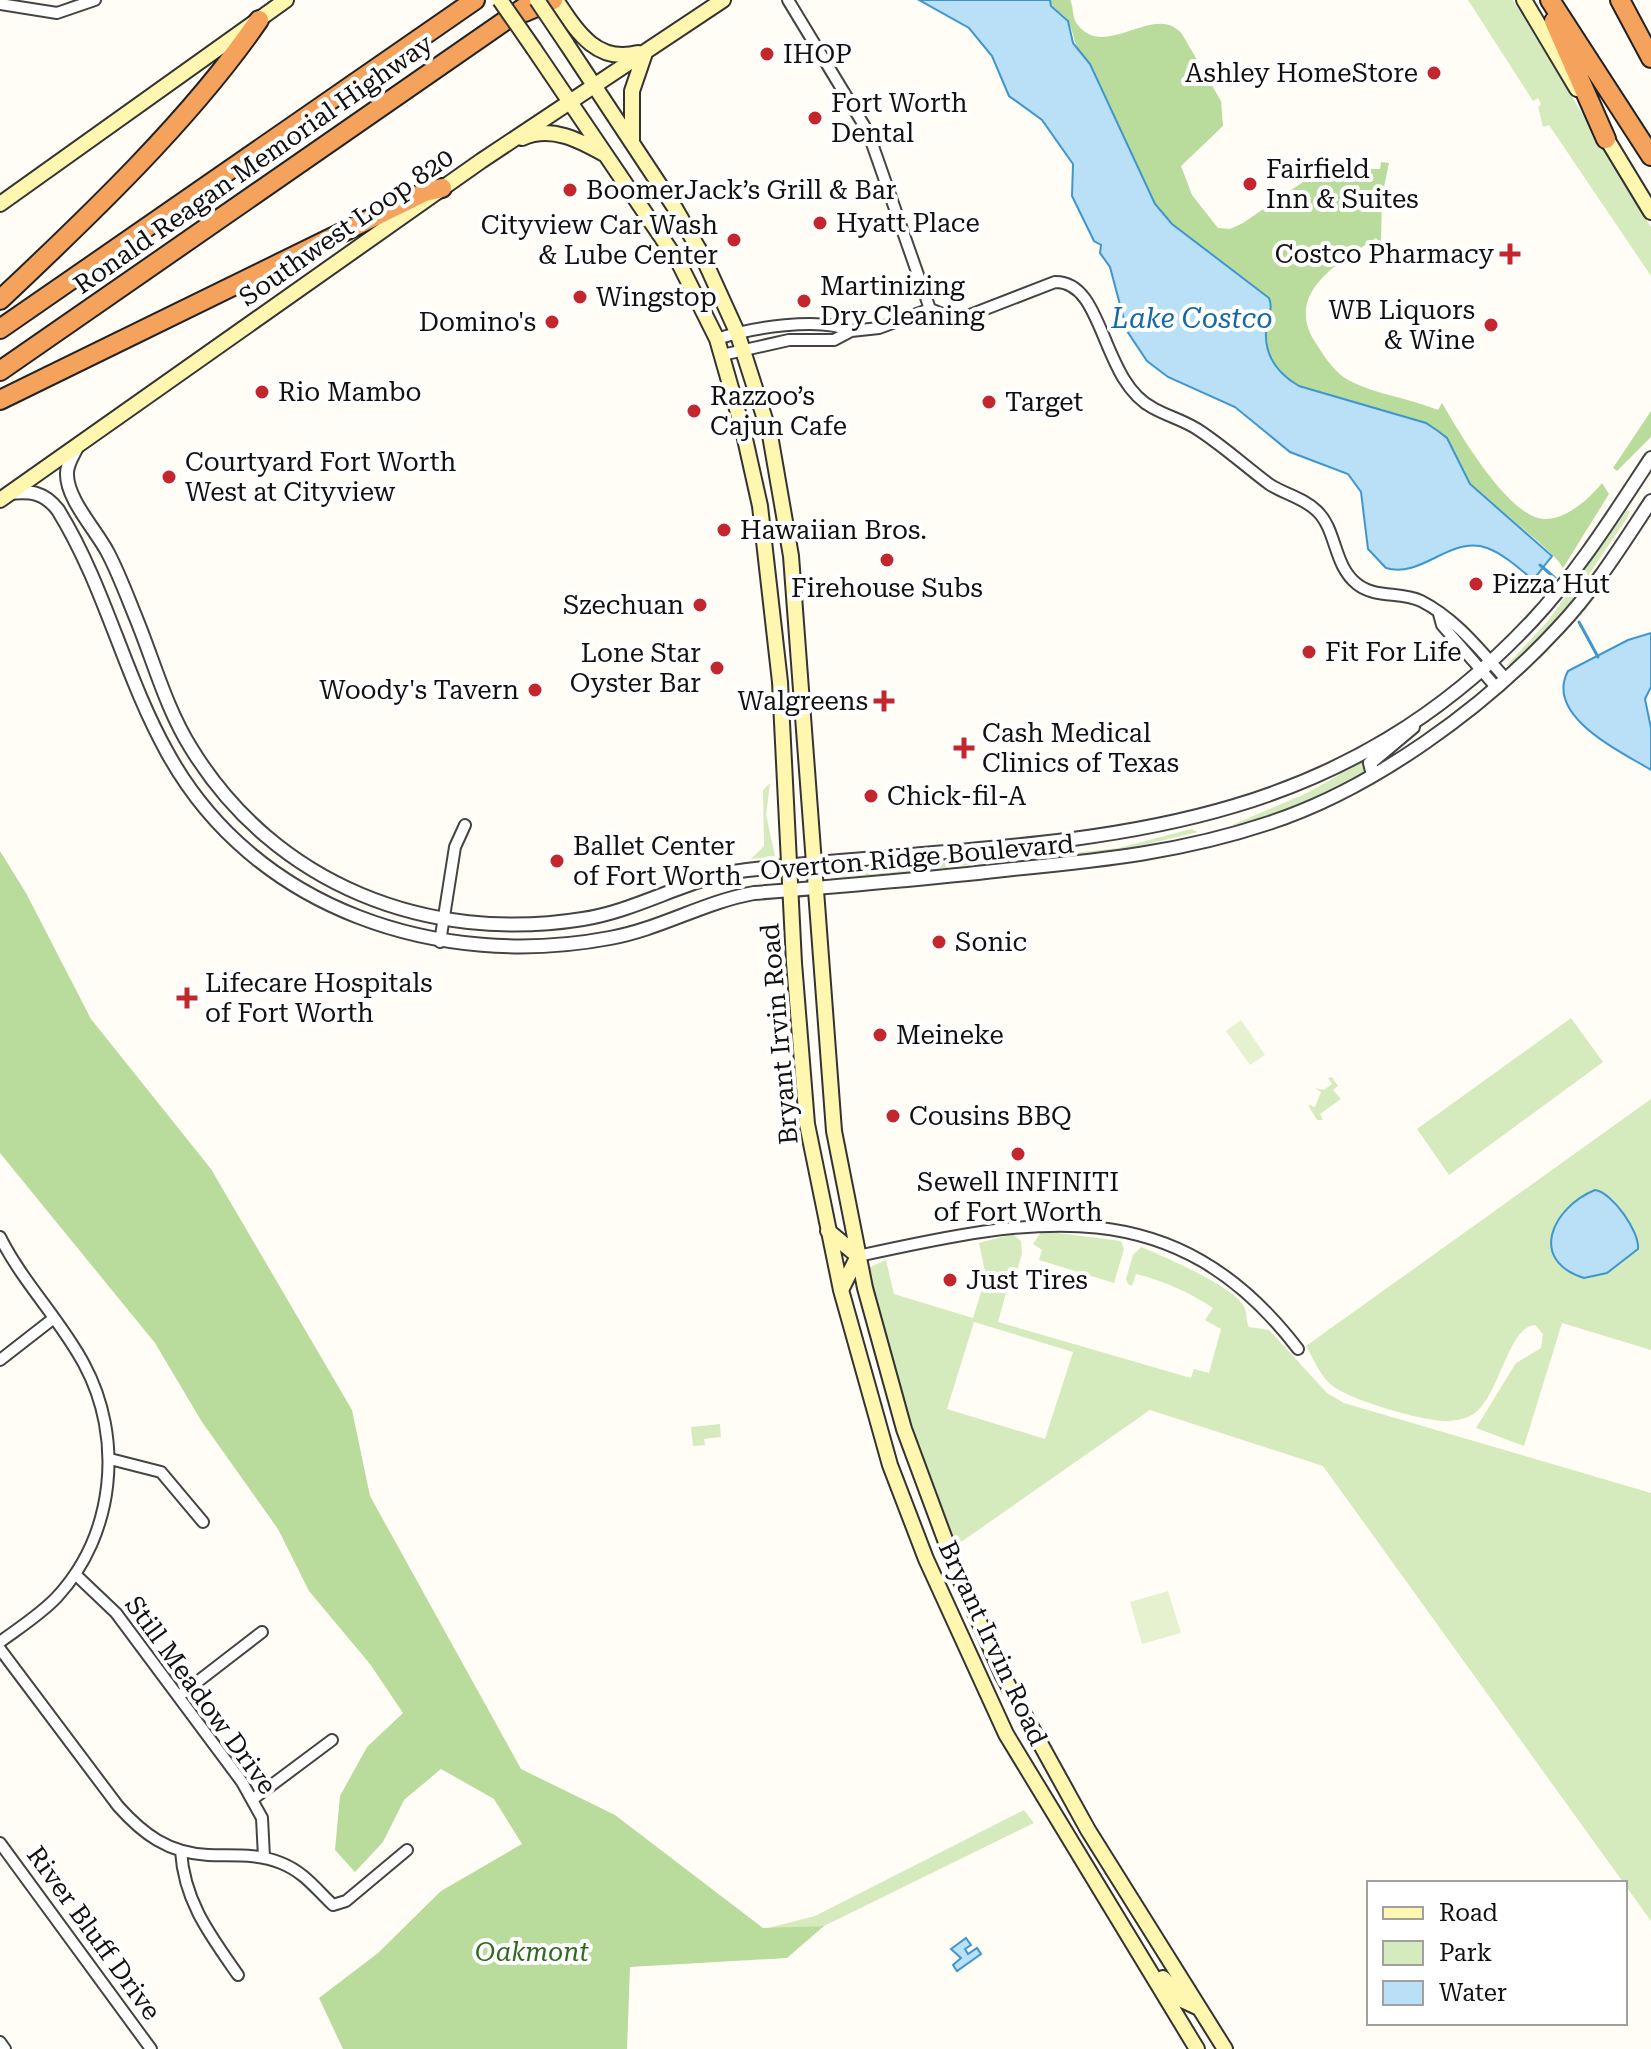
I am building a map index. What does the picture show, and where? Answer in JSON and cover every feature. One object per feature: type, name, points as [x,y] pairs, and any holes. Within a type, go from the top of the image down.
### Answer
[{"type":"highway","points":[[247,158],[254,142],[458,0]]},
{"type":"highway","name":"Ronald Reagan Memorial Highway","points":[[0,329],[475,0]]},
{"type":"highway","name":"Ronald Reagan Memorial Highway","points":[[0,371],[536,0]]},
{"type":"highway","points":[[508,19],[554,0]]},
{"type":"highway","points":[[1548,0],[1606,139]]},
{"type":"highway","points":[[1548,0],[1651,156]]},
{"type":"highway","points":[[1620,0],[1651,58]]},
{"type":"highway","points":[[0,300],[138,163],[238,51],[259,20]]},
{"type":"highway","points":[[0,400],[425,192],[442,188]]},
{"type":"main road","points":[[0,204],[286,0]]},
{"type":"main road","name":"Bryant Irvin Road","points":[[500,0],[679,263],[722,355],[760,506],[780,682],[807,1124],[857,1355],[913,1528],[989,1700],[1033,1782],[1197,2049]]},
{"type":"main road","name":"Bryant Irvin Road","points":[[536,0],[632,142],[702,255],[737,332],[767,423],[784,502],[834,1131],[858,1256],[889,1378],[942,1535],[1003,1676],[1088,1830],[1223,2046]]},
{"type":"main road","points":[[554,0],[594,48],[630,55],[646,51]]},
{"type":"main road","name":"Southwest Loop 820","points":[[5,496],[503,145],[723,0]]},
{"type":"main road","points":[[1524,0],[1651,212]]},
{"type":"main road","points":[[632,142],[632,91],[646,51]]},
{"type":"main road","points":[[503,145],[530,134],[548,133],[570,137],[606,155]]},
{"type":"main road","points":[[803,1070],[828,1066]]},
{"type":"main road","points":[[828,1230],[858,1256],[841,1290]]},
{"type":"main road","points":[[875,1325],[857,1355],[889,1378]]},
{"type":"main road","points":[[1149,1970],[1161,1976],[1184,2001],[1200,2008]]},
{"type":"main road","points":[[1170,2004],[1193,2016],[1223,2046]]},
{"type":"street","points":[[0,4],[57,13],[95,0]]},
{"type":"street","points":[[788,0],[842,84],[868,132],[930,309]]},
{"type":"street","points":[[722,355],[789,340],[832,340],[851,331],[879,328],[930,309],[957,320],[1055,282],[1068,282],[1084,292],[1126,386],[1153,408],[1196,429],[1272,485],[1314,508],[1328,527],[1345,570],[1358,585],[1382,595],[1420,601],[1449,618],[1500,682]]},
{"type":"street","points":[[717,339],[737,332],[791,326],[839,325],[851,331]]},
{"type":"street","points":[[789,340],[791,326]]},
{"type":"street","name":"Overton Ridge Boulevard","points":[[78,445],[67,468],[69,486],[115,568],[181,731],[206,770],[237,807],[295,858],[360,895],[444,921],[519,925],[607,915],[703,879],[746,870],[1023,846],[1126,833],[1216,814],[1318,777],[1423,715],[1485,665],[1534,619],[1571,575],[1651,458]]},
{"type":"street","name":"Overton Ridge Boulevard","points":[[5,496],[35,492],[51,501],[58,510],[97,586],[167,752],[195,795],[238,840],[282,875],[343,912],[440,942],[530,949],[613,938],[731,897],[1126,859],[1221,838],[1272,822],[1373,775],[1426,740],[1500,682],[1579,603],[1651,501]]},
{"type":"street","points":[[143,700],[165,695]]},
{"type":"street","points":[[1373,775],[1370,763],[1403,738],[1423,715]]},
{"type":"street","points":[[1216,814],[1221,838]]},
{"type":"street","points":[[440,942],[455,847],[465,825]]},
{"type":"street","points":[[1023,846],[1026,868]]},
{"type":"street","points":[[282,875],[295,858]]},
{"type":"street","points":[[607,915],[613,938]]},
{"type":"street","points":[[858,1256],[1028,1224],[1079,1223],[1112,1229],[1178,1249],[1209,1266],[1256,1301],[1298,1349]]},
{"type":"street","points":[[0,1237],[76,1349],[98,1392],[110,1459],[103,1511],[75,1574],[57,1597],[0,1642]]},
{"type":"street","points":[[0,1360],[54,1318]]},
{"type":"street","points":[[110,1459],[161,1472],[203,1522]]},
{"type":"street","name":"Still Meadow Drive","points":[[75,1574],[116,1613],[253,1799],[262,1818],[264,1857]]},
{"type":"street","points":[[179,1696],[262,1632]]},
{"type":"street","points":[[0,1649],[128,1818],[147,1836],[181,1851],[264,1857],[299,1872],[333,1905],[346,1901],[407,1850]]},
{"type":"street","points":[[253,1799],[332,1740]]},
{"type":"street","name":"River Bluff Drive","points":[[0,1843],[151,2049]]},
{"type":"street","points":[[181,1851],[182,1871],[192,1904],[238,1975]]},
{"type":"street","points":[[0,2042],[5,2049]]},
{"type":"green space","points":[[1050,0],[1070,0],[1075,22],[1088,34],[1101,37],[1115,35],[1158,24],[1171,26],[1182,34],[1221,101],[1223,126],[1181,166],[1192,195],[1218,228],[1230,229],[1243,223],[1322,169],[1380,169],[1381,162],[1389,163],[1382,196],[1381,243],[1376,238],[1320,281],[1310,295],[1306,310],[1308,326],[1327,360],[1350,381],[1438,410],[1442,403],[1500,489],[1530,515],[1544,519],[1561,516],[1584,501],[1602,483],[1609,494],[1563,568],[1549,551],[1474,487],[1443,438],[1426,423],[1300,386],[1277,367],[1267,343],[1271,308],[1269,299],[1172,224],[1155,204],[1068,21]]},
{"type":"green space","points":[[1468,0],[1513,0],[1651,227],[1651,276],[1549,125],[1543,127],[1538,98],[1533,101]]},
{"type":"green space","points":[[1651,411],[1651,437],[1617,471],[1613,468]]},
{"type":"green space","points":[[1627,510],[1630,511],[1627,518],[1563,613],[1515,663],[1506,666],[1548,621]]},
{"type":"green space","points":[[1369,758],[1366,771],[1296,806],[1243,826],[1232,825],[1305,794]]},
{"type":"green space","points":[[770,783],[766,815],[775,856],[751,859],[764,846],[763,790]]},
{"type":"green space","points":[[1191,829],[1198,832],[1101,855],[1039,861],[1046,856],[1119,848]]},
{"type":"green space","name":"Oakmont","points":[[0,851],[26,893],[91,1019],[211,1169],[352,1410],[370,1496],[521,1769],[615,1815],[763,1928],[824,1926],[787,1958],[630,1967],[627,2049],[343,2049],[319,1998],[378,1953],[441,1891],[522,1844],[494,1799],[441,1769],[404,1800],[383,1842],[355,1872],[335,1850],[340,1796],[367,1747],[403,1713],[370,1664],[309,1591],[278,1529],[202,1422],[155,1343],[0,1153]]},
{"type":"green space","points":[[1003,855],[1007,858],[907,873],[824,878]]},
{"type":"green space","points":[[1571,1018],[1603,1062],[1449,1175],[1417,1129]]},
{"type":"green space","points":[[1241,1020],[1265,1055],[1250,1065],[1226,1031]]},
{"type":"green space","points":[[1332,1077],[1338,1086],[1333,1090],[1341,1099],[1320,1114],[1323,1120],[1317,1120],[1308,1105],[1315,1107],[1321,1092],[1315,1088],[1324,1090],[1332,1084],[1328,1078]]},
{"type":"green space","points":[[1651,1099],[1651,1350],[1562,1323],[1524,1446],[1476,1428],[1516,1363],[1541,1348],[1543,1334],[1535,1325],[1518,1337],[1484,1404],[1475,1413],[1461,1419],[1435,1420],[1384,1408],[1351,1396],[1325,1379],[1306,1346]]},
{"type":"green space","points":[[1042,1231],[1121,1241],[1124,1249],[1114,1283],[1039,1260],[1042,1250],[1033,1244]]},
{"type":"green space","points":[[1013,1234],[1021,1241],[1022,1254],[1013,1283],[1009,1282],[998,1322],[1191,1378],[1194,1369],[1209,1373],[1221,1329],[1205,1320],[1213,1308],[1185,1292],[1136,1274],[1132,1286],[1128,1284],[1126,1279],[1133,1255],[1141,1247],[1229,1292],[1245,1309],[1249,1327],[1269,1330],[1327,1393],[1344,1403],[1651,1493],[1651,1921],[1627,1888],[1627,1881],[1622,1881],[1323,1466],[1150,1410],[961,1542],[958,1536],[952,1538],[899,1388],[868,1268],[886,1260],[894,1294],[973,1318],[986,1276],[979,1243]],"holes":[[[974,1322],[1073,1352],[1045,1439],[947,1409]]]},
{"type":"green space","points":[[720,1424],[721,1437],[704,1439],[705,1445],[693,1446],[691,1427]]},
{"type":"green space","points":[[1168,1591],[1181,1633],[1142,1644],[1130,1602]]},
{"type":"green space","points":[[1024,1810],[1034,1823],[824,1926],[764,1929],[815,1916]]},
{"type":"water","name":"Lake Costco","points":[[919,0],[1050,0],[1051,6],[1068,21],[1073,43],[1090,64],[1155,204],[1172,224],[1269,298],[1271,308],[1267,343],[1277,367],[1299,386],[1426,423],[1447,438],[1470,484],[1552,556],[1533,580],[1499,554],[1474,546],[1461,547],[1412,568],[1386,568],[1368,549],[1361,492],[1348,474],[1290,452],[1235,407],[1168,377],[1147,361],[1127,331],[1110,267],[1100,253],[1101,245],[1094,241],[1072,196],[1073,164],[1042,120],[1009,96],[992,56],[969,28]]},
{"type":"water","points":[[1651,633],[1651,687],[1645,699],[1651,728],[1651,770],[1589,730],[1566,703],[1563,687],[1568,671],[1628,640]]},
{"type":"water","points":[[1595,1190],[1602,1192],[1624,1214],[1635,1233],[1638,1249],[1607,1273],[1584,1278],[1566,1270],[1556,1259],[1551,1247],[1552,1234],[1568,1208]]},
{"type":"water","points":[[966,1938],[971,1945],[965,1949],[968,1954],[977,1948],[981,1954],[957,1971],[953,1965],[961,1958],[951,1949]]},
{"type":"waterway","points":[[1540,565],[1555,578]]},
{"type":"waterway","points":[[1579,622],[1598,657]]},
{"type":"place","name":"IHOP","points":[[767,54]]},
{"type":"place","name":"Ashley HomeStore","points":[[1434,73]]},
{"type":"place","name":"Fort Worth Dental","points":[[815,118]]},
{"type":"place","name":"Fairfield Inn & Suites","points":[[1250,184]]},
{"type":"place","name":"BoomerJack’s Grill & Bar","points":[[570,190]]},
{"type":"place","name":"Hyatt Place","points":[[820,223]]},
{"type":"place","name":"Cityview Car Wash & Lube Center","points":[[734,240]]},
{"type":"place","name":"Costco Pharmacy","points":[[1510,254]]},
{"type":"place","name":"Wingstop","points":[[580,297]]},
{"type":"place","name":"Martinizing Dry Cleaning","points":[[804,301]]},
{"type":"place","name":"Domino's","points":[[552,322]]},
{"type":"place","name":"WB Liquors & Wine","points":[[1491,325]]},
{"type":"place","name":"Rio Mambo","points":[[262,392]]},
{"type":"place","name":"Target","points":[[989,402]]},
{"type":"place","name":"Razzoo’s Cajun Cafe","points":[[694,411]]},
{"type":"place","name":"Courtyard Fort Worth West at Cityview","points":[[169,477]]},
{"type":"place","name":"Hawaiian Bros.","points":[[724,530]]},
{"type":"place","name":"Firehouse Subs","points":[[887,560]]},
{"type":"place","name":"Pizza Hut","points":[[1476,584]]},
{"type":"place","name":"Szechuan","points":[[700,605]]},
{"type":"place","name":"Fit For Life","points":[[1309,652]]},
{"type":"place","name":"Lone Star Oyster Bar","points":[[717,668]]},
{"type":"place","name":"Woody's Tavern","points":[[535,690]]},
{"type":"place","name":"Walgreens","points":[[884,701]]},
{"type":"place","name":"Cash Medical Clinics of Texas","points":[[964,748]]},
{"type":"place","name":"Chick-fil-A","points":[[871,796]]},
{"type":"place","name":"Ballet Center of Fort Worth","points":[[557,861]]},
{"type":"place","name":"Sonic","points":[[939,942]]},
{"type":"place","name":"Lifecare Hospitals of Fort Worth","points":[[187,998]]},
{"type":"place","name":"Meineke","points":[[880,1035]]},
{"type":"place","name":"Cousins BBQ","points":[[893,1116]]},
{"type":"place","name":"Sewell INFINITI of Fort Worth","points":[[1018,1154]]},
{"type":"place","name":"Just Tires","points":[[950,1280]]}]
